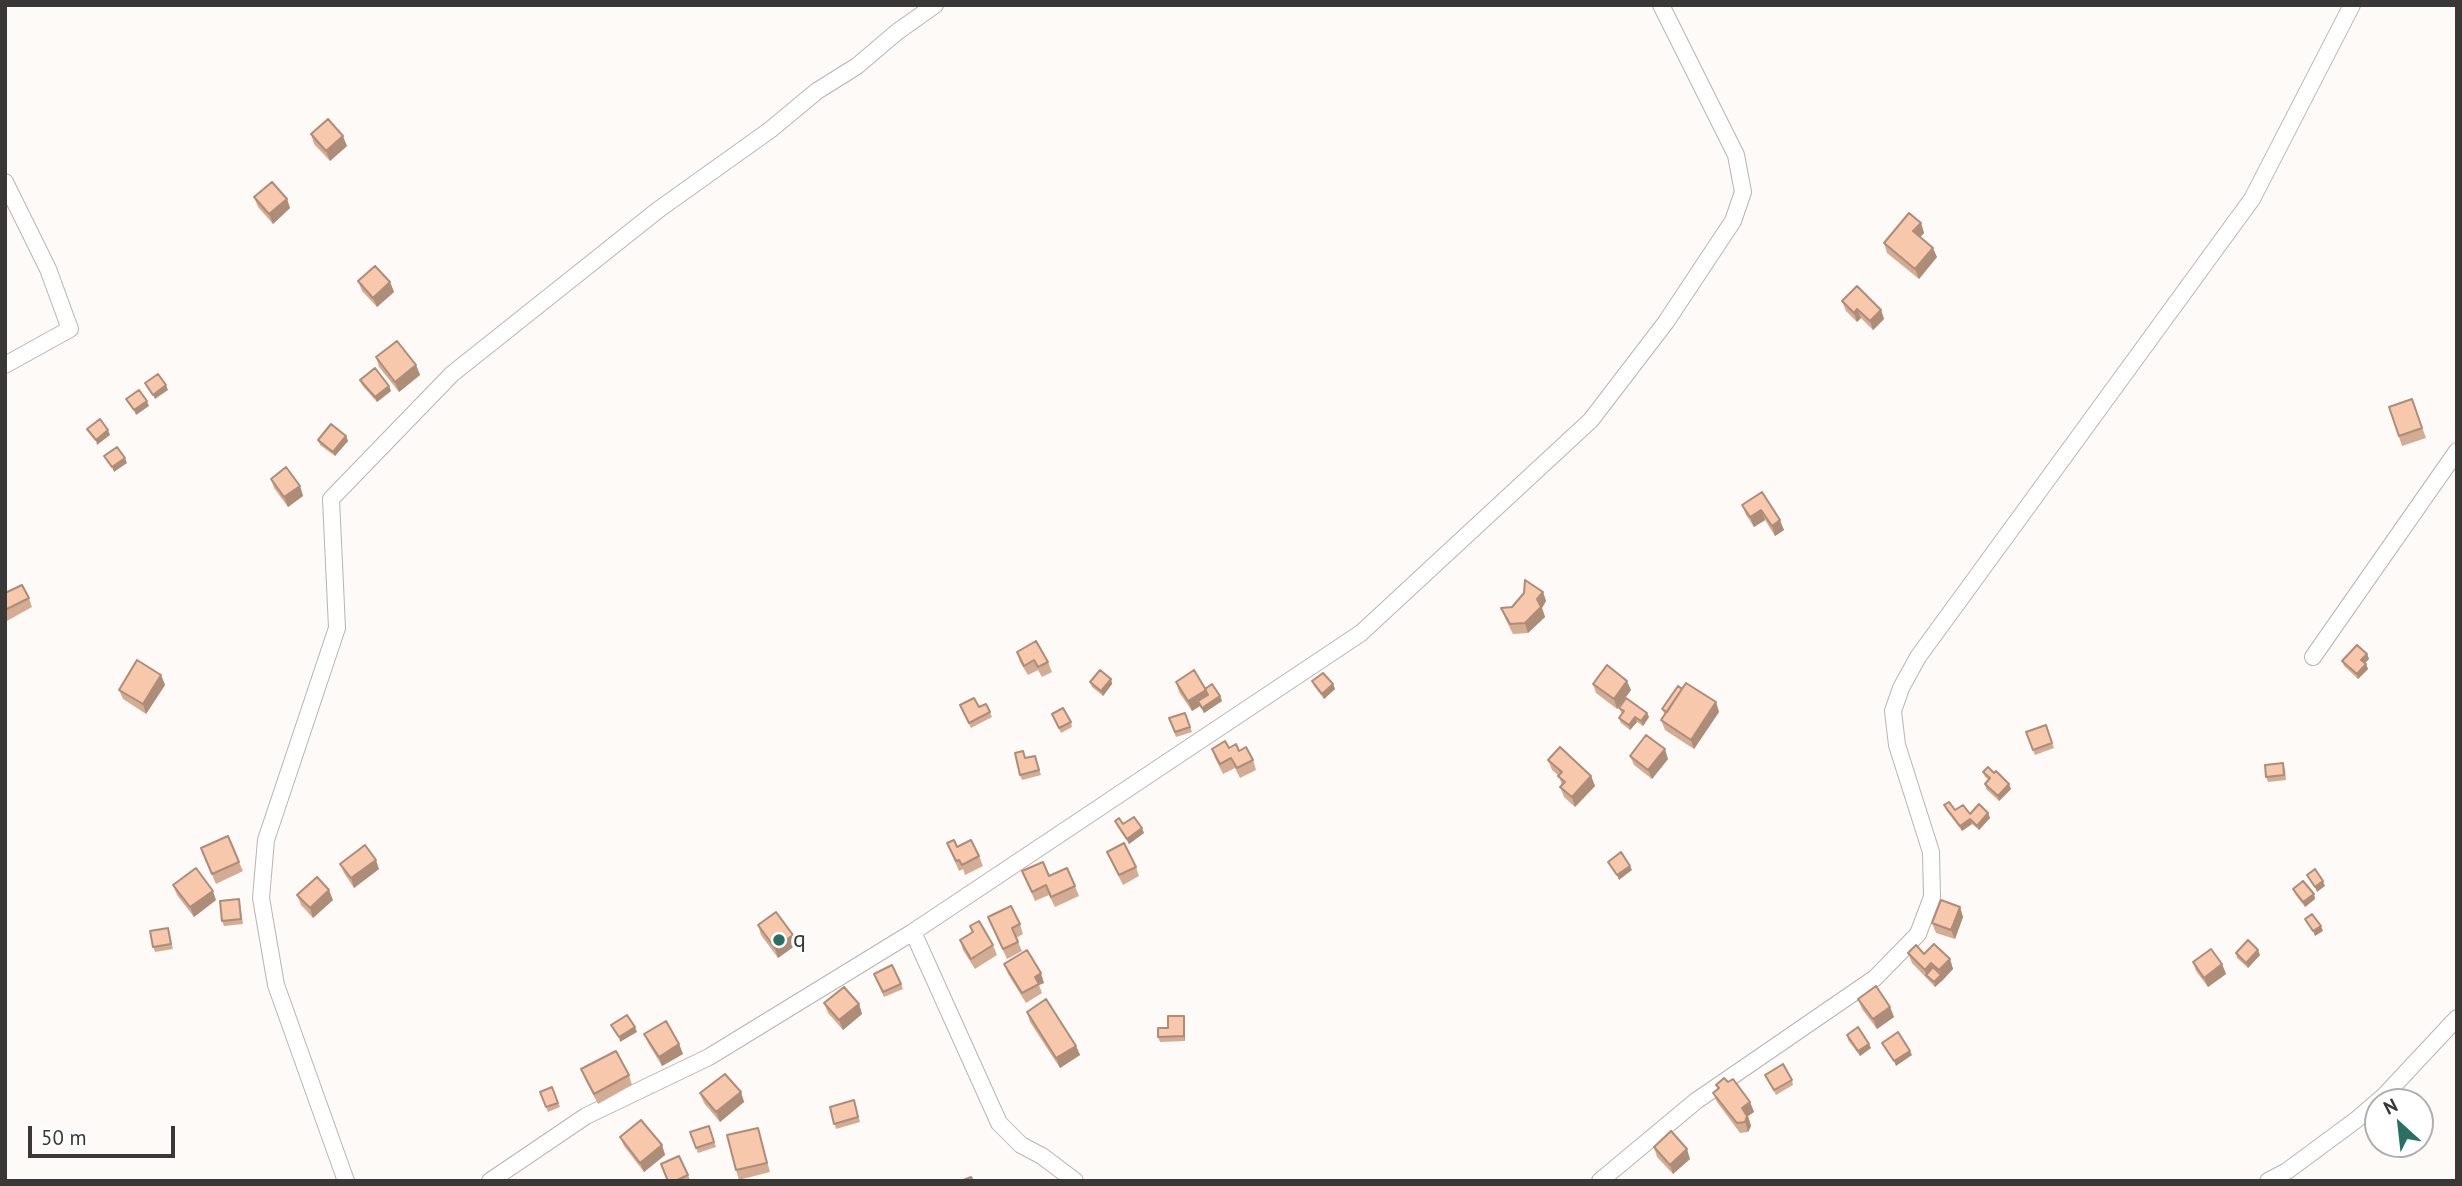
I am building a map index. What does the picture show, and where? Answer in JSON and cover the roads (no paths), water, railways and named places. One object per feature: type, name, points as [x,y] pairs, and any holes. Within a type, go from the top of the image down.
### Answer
[{"type":"street","points":[[346,1181],[276,985],[261,898],[266,840],[337,628],[331,499],[452,374],[658,210],[770,130],[817,91],[857,66],[934,5]]},
{"type":"street","points":[[490,1181],[586,1116],[709,1057],[913,932],[1361,633],[1591,420],[1666,322],[1733,221],[1743,192],[1736,155],[1661,5]]},
{"type":"street","points":[[1600,1181],[1696,1101],[1875,978],[1918,934],[1932,897],[1931,852],[1897,745],[1893,711],[1901,688],[1918,657],[2252,199],[2352,5]]},
{"type":"street","points":[[5,182],[48,269],[70,329],[5,365]]},
{"type":"street","points":[[2313,657],[2457,451]]},
{"type":"street","points":[[913,932],[999,1124],[1021,1145],[1042,1156],[1075,1181]]},
{"type":"street","points":[[2268,1181],[2287,1171],[2385,1095],[2457,1018]]},
{"type":"place","name":"q","points":[[779,940]]}]
